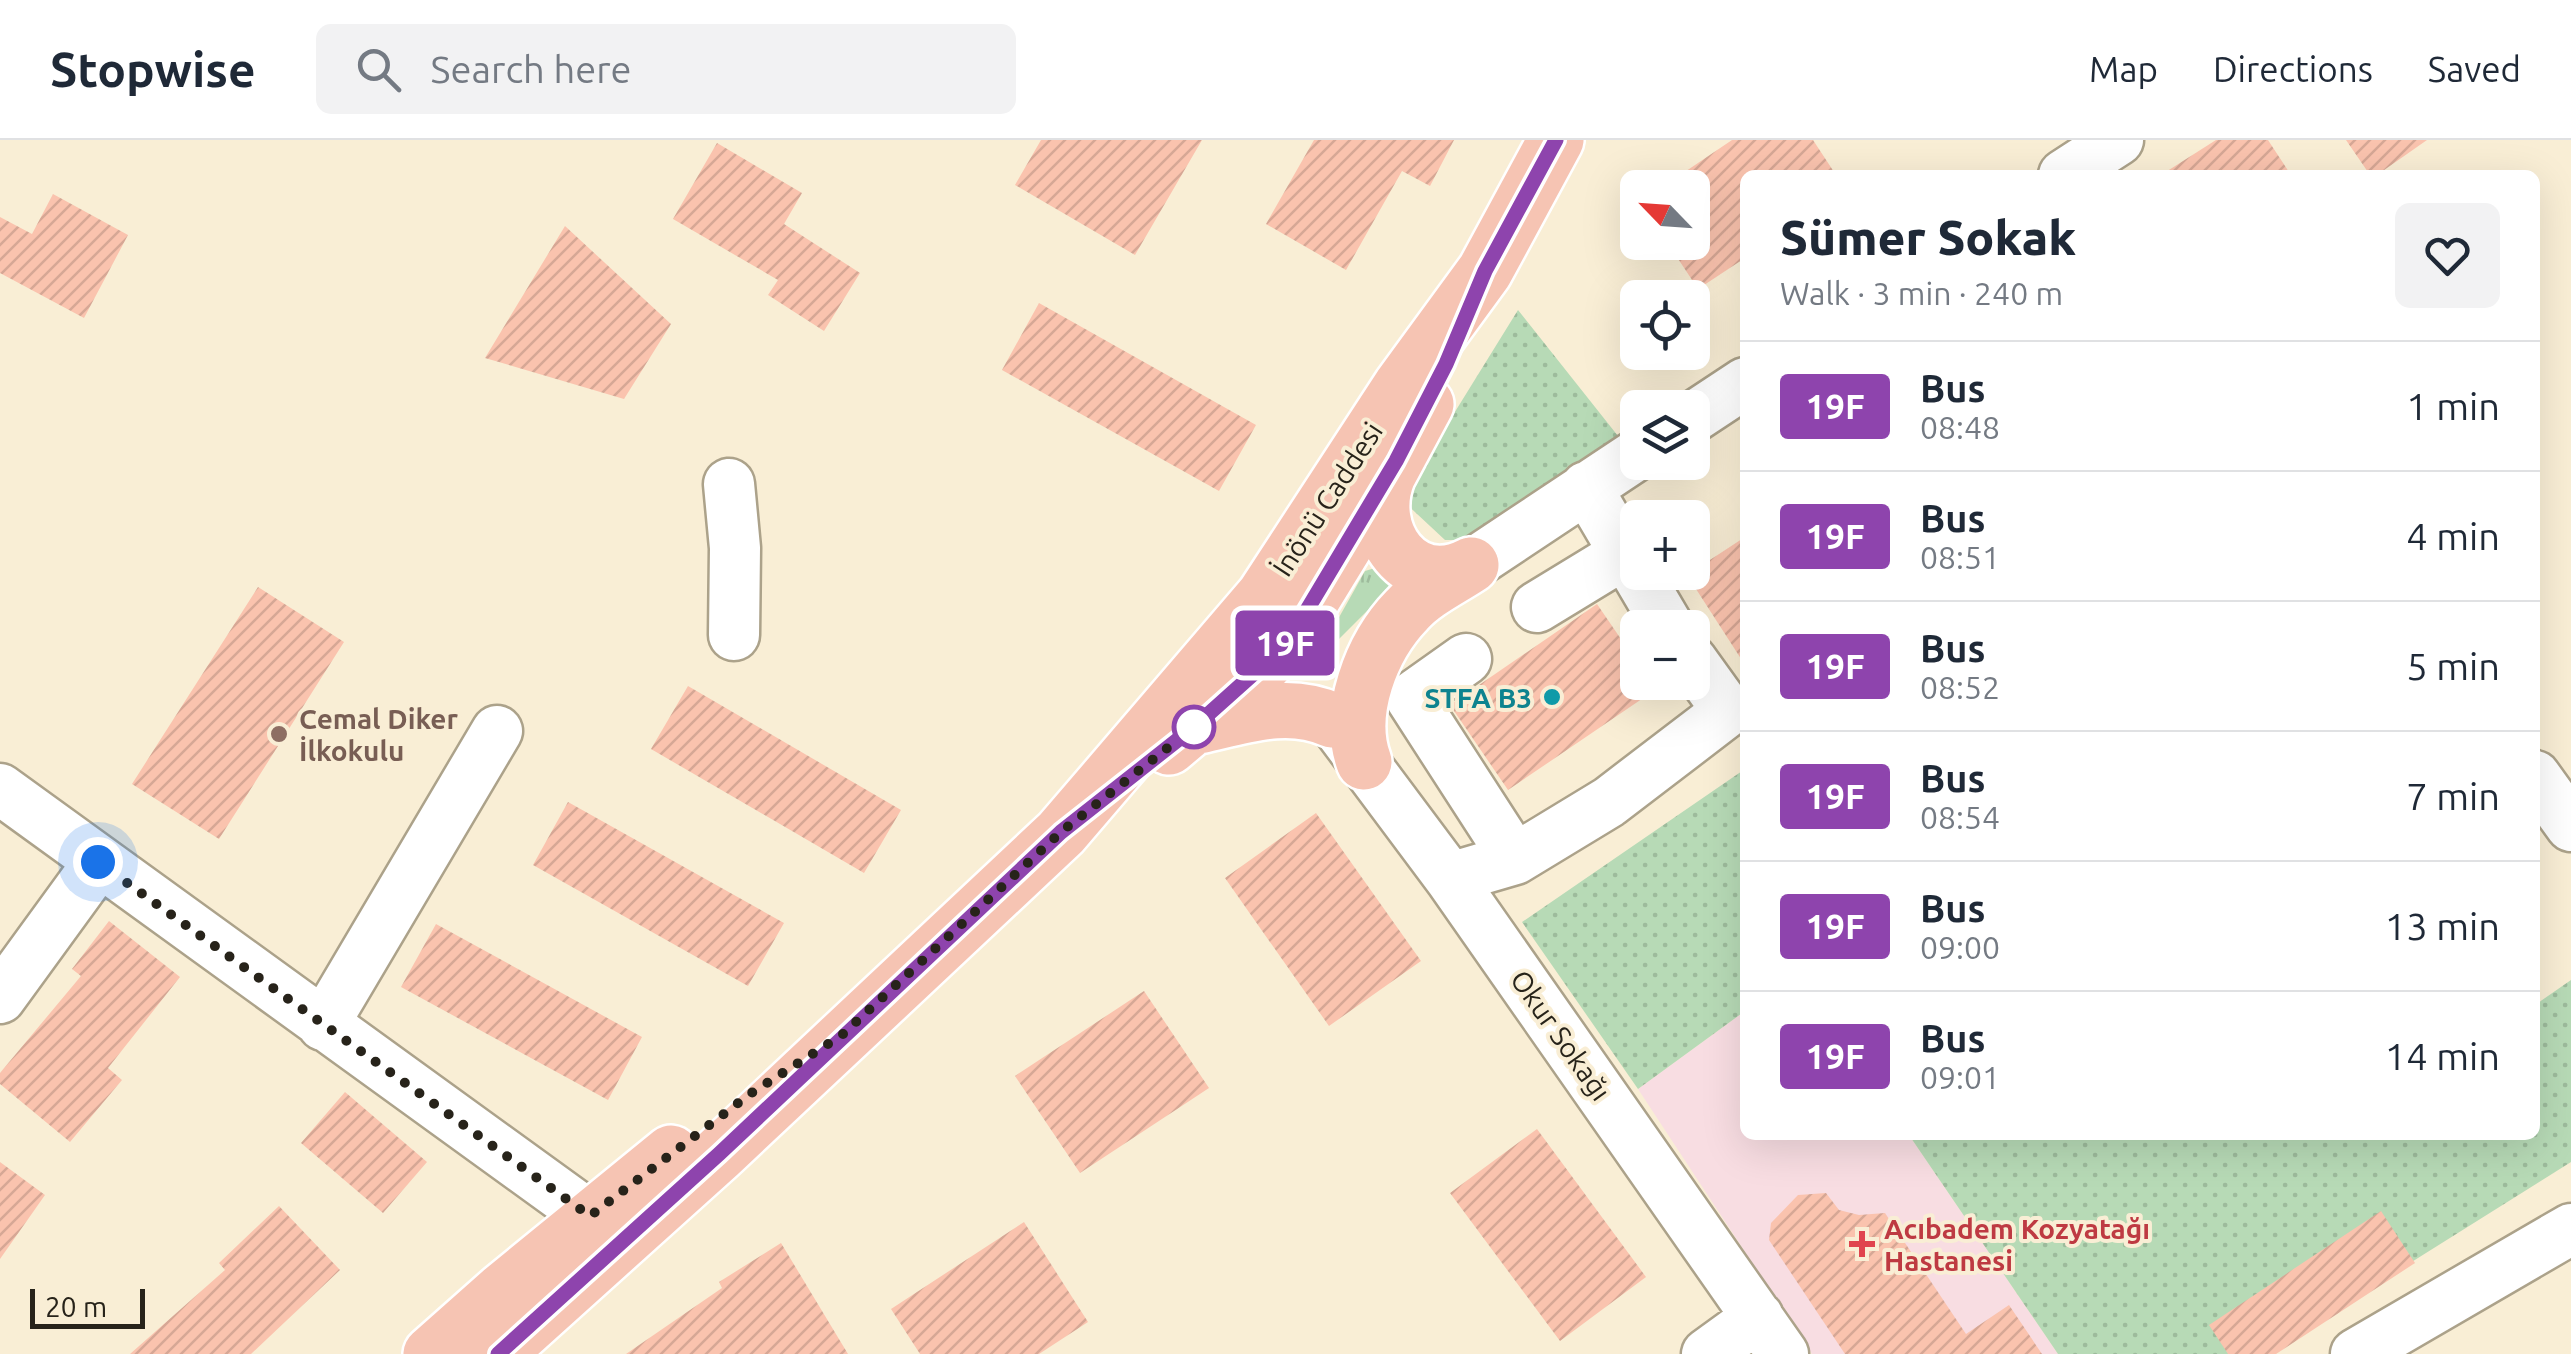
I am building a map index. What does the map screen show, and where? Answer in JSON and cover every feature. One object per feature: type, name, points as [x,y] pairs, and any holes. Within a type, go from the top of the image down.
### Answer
[{"type":"main road","name":"İnönü Caddesi","points":[[431,1354],[496,1343],[719,1154],[1061,832],[1265,631],[1400,386],[1485,271],[1556,140]]},
{"type":"main road","points":[[1061,832],[1194,727],[1265,631],[1301,620],[1388,475],[1446,364],[1485,271]]},
{"type":"main road","points":[[1388,475],[1380,504],[1384,526],[1399,554],[1416,568],[1432,574],[1472,565]]},
{"type":"main road","points":[[1194,727],[1284,709],[1308,711],[1348,741],[1358,741],[1357,718],[1384,641],[1406,610],[1472,565]]},
{"type":"main road","points":[[1265,631],[1348,741]]},
{"type":"main road","name":"İnönü Caddesi","points":[[496,1343],[590,1216],[750,1094],[842,1035]]},
{"type":"street","points":[[1710,406],[1740,387]]},
{"type":"street","points":[[1472,565],[1620,465]]},
{"type":"street","points":[[728,484],[735,548],[734,635]]},
{"type":"street","points":[[1586,487],[1620,547]]},
{"type":"street","points":[[1536,608],[1620,556]]},
{"type":"street","points":[[1466,659],[1411,698],[1515,858]]},
{"type":"street","points":[[1450,878],[1515,858],[1609,802],[1728,711],[1710,686]]},
{"type":"street","points":[[323,1025],[497,731]]},
{"type":"street","name":"Okur Sokağı","points":[[1348,741],[1450,878],[1771,1336]]},
{"type":"street","points":[[2540,783],[2571,826]]},
{"type":"street","points":[[0,789],[590,1216]]},
{"type":"street","points":[[0,998],[98,862]]},
{"type":"street","points":[[2356,1354],[2571,1229]]},
{"type":"street","points":[[1707,1354],[1771,1336]]},
{"type":"shaded area","name":"Acıbadem Kozyatağı Hastanesi","points":[[1740,1015],[1740,1140],[1912,1140],[2058,1354],[1812,1354],[1638,1089]]},
{"type":"green space","points":[[1518,310],[1618,436],[1462,540],[1445,540],[1401,499]]},
{"type":"green space","points":[[1375,568],[1393,585],[1333,645],[1328,637],[1365,571]]},
{"type":"green space","points":[[1740,772],[1740,1015],[1638,1089],[1522,922]]},
{"type":"green space","points":[[2571,980],[2571,1162],[2265,1354],[2058,1354],[1912,1140],[2540,1140],[2540,1002]]},
{"type":"building","points":[[1041,140],[1202,140],[1135,255],[1015,185]]},
{"type":"building","points":[[1314,140],[1454,140],[1430,186],[1402,171],[1346,270],[1266,224]]},
{"type":"building","points":[[1732,140],[1813,140],[1833,170],[1740,170],[1740,261],[1710,281],[1692,280],[1679,260],[1710,260],[1710,170],[1688,170]]},
{"type":"building","points":[[2216,140],[2268,140],[2288,170],[2169,170]]},
{"type":"building","points":[[2346,140],[2427,140],[2384,170],[2367,170]]},
{"type":"building","points":[[717,143],[802,193],[784,224],[860,273],[824,331],[768,295],[778,280],[673,219]]},
{"type":"building","points":[[53,194],[128,235],[84,318],[0,273],[0,217],[32,234]]},
{"type":"building","points":[[565,226],[671,324],[624,399],[485,358]]},
{"type":"building","points":[[1039,303],[1256,425],[1219,491],[1002,370]]},
{"type":"building","points":[[1740,540],[1740,657],[1697,590],[1710,590],[1710,560]]},
{"type":"building","points":[[258,587],[344,642],[219,839],[132,784]]},
{"type":"building","name":"STFA B3","points":[[1597,604],[1620,638],[1620,700],[1640,700],[1508,790],[1450,705]]},
{"type":"building","points":[[688,686],[901,810],[864,873],[651,749]]},
{"type":"building","points":[[568,802],[784,923],[748,986],[533,865]]},
{"type":"building","points":[[1316,813],[1421,961],[1329,1026],[1225,878]]},
{"type":"building","points":[[109,921],[180,977],[108,1068],[122,1080],[70,1142],[0,1084],[0,1073],[81,976],[72,969]]},
{"type":"building","points":[[436,924],[642,1037],[608,1100],[401,987]]},
{"type":"building","points":[[1144,991],[1209,1088],[1080,1173],[1015,1076]]},
{"type":"building","points":[[345,1092],[427,1162],[383,1213],[301,1143]]},
{"type":"building","points":[[1537,1129],[1646,1277],[1560,1341],[1450,1193]]},
{"type":"building","points":[[0,1162],[45,1195],[0,1259]]},
{"type":"building","points":[[1826,1193],[1839,1210],[1859,1215],[1885,1213],[1966,1334],[2009,1305],[2042,1354],[1845,1354],[1769,1240],[1771,1223],[1798,1195]]},
{"type":"building","points":[[279,1206],[340,1270],[251,1354],[130,1354],[225,1270],[219,1263]]},
{"type":"building","points":[[2381,1211],[2415,1263],[2276,1354],[2228,1354],[2209,1325]]},
{"type":"building","points":[[1024,1222],[1088,1322],[1039,1354],[920,1354],[891,1309]]},
{"type":"building","points":[[781,1243],[848,1354],[626,1354],[722,1288],[719,1282]]},
{"type":"bus line","name":"19F","points":[[498,1354],[719,1154],[1061,832],[1194,727],[1280,650],[1396,461],[1446,364],[1485,271],[1556,140]]},
{"type":"place","name":"STFA B3","points":[[1552,697]]},
{"type":"place","name":"Cemal Diker İlkokulu","points":[[279,734]]},
{"type":"place","name":"Acıbadem Kozyatağı Hastanesi","points":[[1862,1244]]},
{"type":"route","points":[[98,862],[590,1216],[750,1094],[842,1035],[1061,832],[1194,727]]}]
